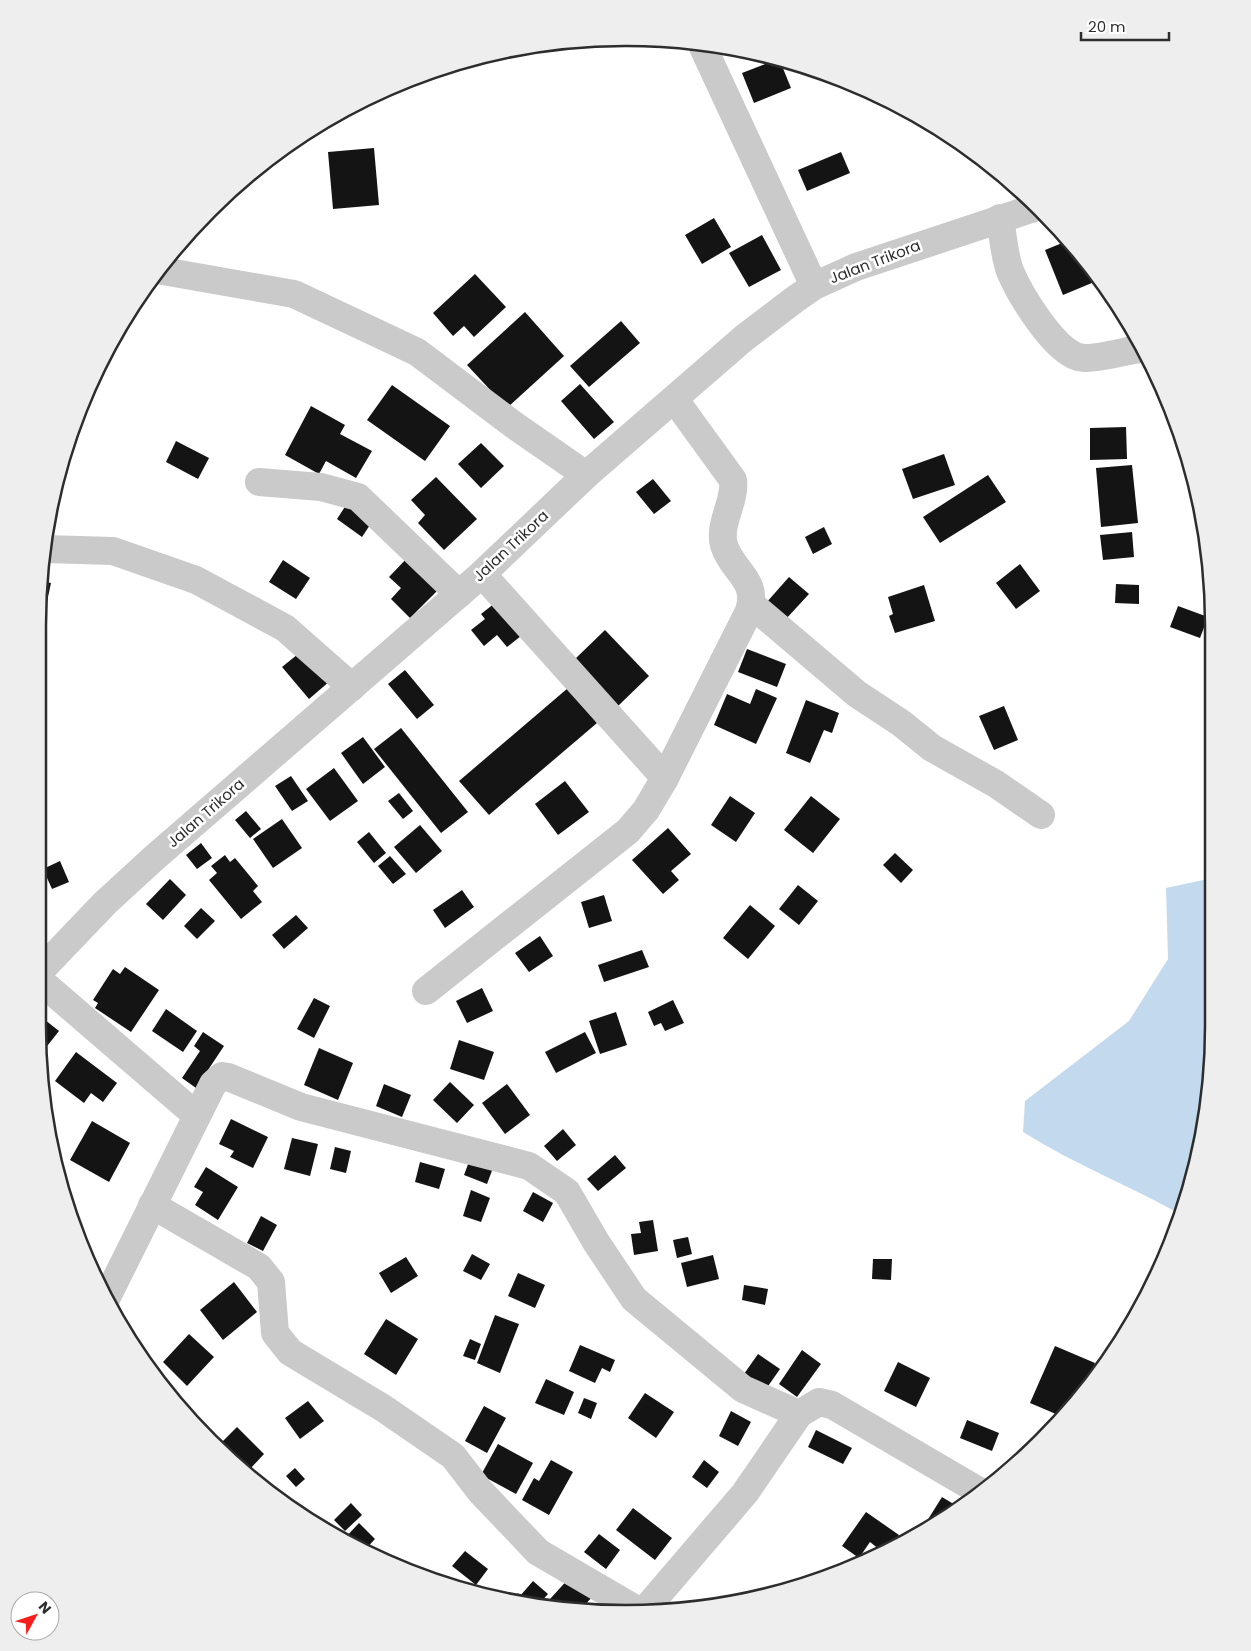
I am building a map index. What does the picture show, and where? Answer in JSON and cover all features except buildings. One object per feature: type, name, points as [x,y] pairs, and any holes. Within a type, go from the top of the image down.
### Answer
[{"type":"street","points":[[705,52],[814,286]]},
{"type":"street","name":"Jalan Trikora","points":[[46,965],[105,903],[154,858],[482,574],[586,475],[676,400],[744,338],[814,286],[856,267],[1028,210]]},
{"type":"street","points":[[1000,218],[1012,275],[1027,302],[1059,344],[1070,353],[1086,358],[1135,350]]},
{"type":"street","points":[[167,272],[294,294],[417,352],[514,425],[586,475]]},
{"type":"street","points":[[426,991],[628,831],[646,810],[665,778],[751,604],[751,588],[724,544],[724,533],[735,490],[733,480],[676,400]]},
{"type":"street","points":[[259,482],[321,487],[358,497],[459,594]]},
{"type":"street","points":[[51,549],[113,551],[196,580],[285,628],[352,687]]},
{"type":"street","points":[[482,574],[665,778]]},
{"type":"street","points":[[751,604],[857,694],[901,723],[932,748],[996,784],[1041,815]]},
{"type":"street","points":[[46,987],[196,1115]]},
{"type":"street","points":[[110,1290],[196,1115],[213,1084],[222,1076],[301,1107],[529,1166],[567,1192],[596,1242],[634,1299],[742,1389],[799,1414]]},
{"type":"street","points":[[152,1205],[258,1267],[272,1282],[275,1333],[290,1352],[384,1408],[453,1456],[480,1491],[538,1552],[629,1605]]},
{"type":"street","points":[[650,1604],[745,1493],[799,1414],[819,1402],[832,1404],[974,1488]]},
{"type":"water","points":[[1205,880],[1204,1063],[1194,1139],[1174,1211],[1042,1144],[1023,1132],[1025,1101],[1129,1021],[1168,959],[1166,888]]}]
